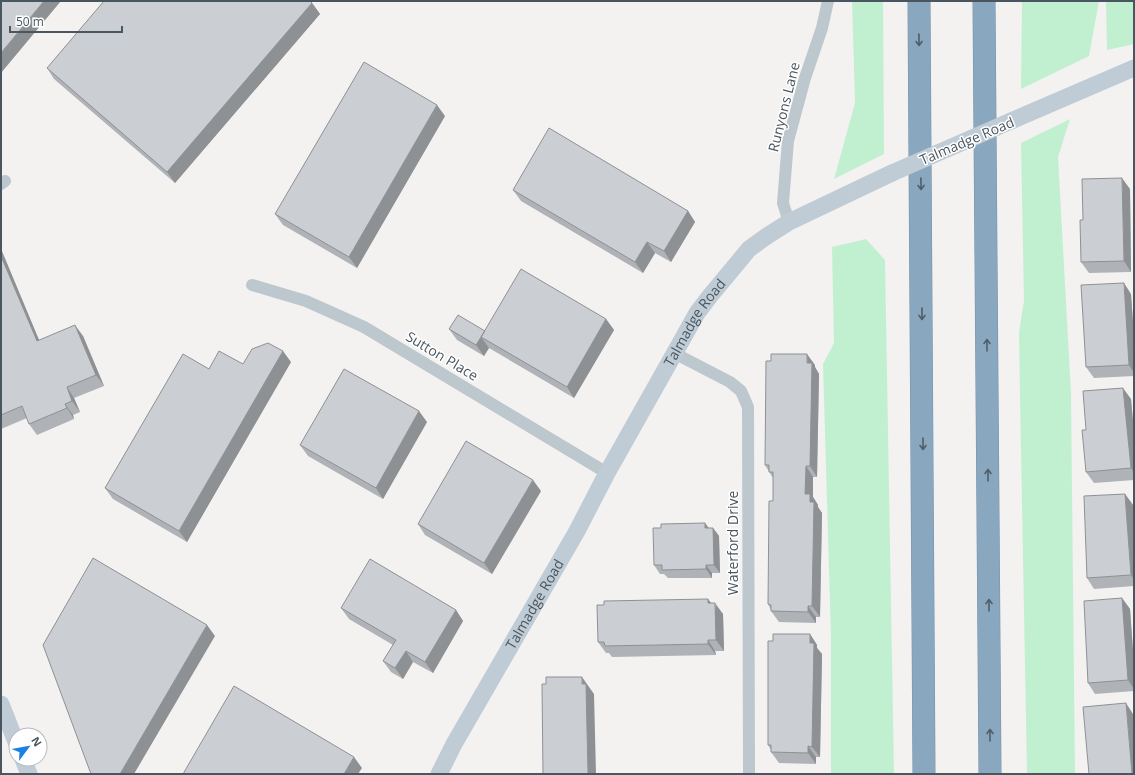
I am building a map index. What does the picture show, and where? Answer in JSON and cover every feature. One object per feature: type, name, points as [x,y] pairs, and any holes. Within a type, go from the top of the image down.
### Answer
[{"type":"highway","points":[[919,1],[924,774]]},
{"type":"highway","points":[[984,1],[990,774]]},
{"type":"street","name":"Runyons Lane","points":[[789,222],[783,203],[788,141],[805,78],[822,28],[828,1]]},
{"type":"street","name":"Talmadge Road","points":[[439,774],[454,744],[577,531],[607,473],[697,313],[749,249],[789,222],[892,173],[1011,121],[1133,71]]},
{"type":"street","name":"Sutton Place","points":[[252,285],[306,301],[364,327],[607,473]]},
{"type":"street","name":"Waterford Drive","points":[[674,353],[730,382],[741,390],[748,407],[749,774]]},
{"type":"street","points":[[1,704],[10,727]]},
{"type":"green space","points":[[852,1],[883,1],[884,154],[834,179],[855,103]]},
{"type":"green space","points":[[1022,1],[1099,1],[1089,56],[1021,89]]},
{"type":"green space","points":[[1106,1],[1134,1],[1134,44],[1107,50]]},
{"type":"green space","points":[[1070,119],[1058,157],[1071,393],[1075,774],[1027,774],[1019,332],[1024,301],[1021,143]]},
{"type":"green space","points":[[866,239],[885,260],[894,774],[831,774],[831,638],[823,364],[834,343],[832,247]]},
{"type":"building","points":[[1,1],[44,1],[1,53]]},
{"type":"building","points":[[104,1],[310,1],[312,3],[167,172],[47,68]]},
{"type":"building","points":[[364,62],[437,105],[349,257],[275,214]]},
{"type":"building","points":[[549,128],[688,211],[664,251],[647,242],[635,262],[513,190]]},
{"type":"building","points":[[1122,178],[1124,261],[1081,262],[1080,220],[1083,220],[1082,179]]},
{"type":"building","points":[[1,256],[37,341],[75,325],[96,375],[67,387],[72,401],[65,404],[67,408],[29,424],[22,406],[1,415]]},
{"type":"building","points":[[521,269],[606,319],[567,387],[481,337]]},
{"type":"building","points":[[1124,283],[1129,365],[1086,367],[1081,285]]},
{"type":"building","points":[[458,315],[485,331],[476,345],[449,329]]},
{"type":"building","points":[[268,343],[283,351],[179,531],[105,488],[183,354],[209,369],[219,351],[243,364],[252,349]]},
{"type":"building","points":[[771,354],[807,354],[807,363],[812,363],[810,466],[806,466],[805,494],[810,494],[810,502],[814,502],[812,606],[808,606],[808,612],[771,611],[771,605],[768,604],[769,501],[773,501],[773,472],[769,472],[769,465],[765,465],[766,361],[771,361]]},
{"type":"building","points":[[344,369],[419,411],[376,488],[300,445]]},
{"type":"building","points":[[1123,388],[1131,468],[1086,472],[1082,430],[1086,430],[1083,391]]},
{"type":"building","points":[[466,441],[533,480],[484,563],[418,524]]},
{"type":"building","points":[[1125,494],[1131,575],[1087,578],[1084,496]]},
{"type":"building","points":[[705,523],[705,528],[713,528],[714,565],[706,565],[706,569],[662,570],[662,565],[654,565],[653,528],[661,528],[661,524]]},
{"type":"building","points":[[93,558],[207,625],[120,774],[91,774],[43,645]]},
{"type":"building","points":[[370,559],[456,610],[425,662],[406,651],[395,668],[383,661],[396,640],[341,608]]},
{"type":"building","points":[[1122,598],[1128,680],[1088,683],[1084,601]]},
{"type":"building","points":[[708,599],[708,603],[715,603],[716,640],[708,640],[708,644],[605,646],[604,642],[598,642],[597,605],[604,605],[604,601]]},
{"type":"building","points":[[773,634],[810,634],[810,643],[814,643],[812,747],[808,746],[808,753],[771,752],[771,745],[768,745],[768,641],[773,641]]},
{"type":"building","points":[[546,677],[582,677],[582,684],[586,684],[588,774],[543,774],[542,684],[546,684]]},
{"type":"building","points":[[234,686],[354,757],[344,774],[183,774]]},
{"type":"building","points":[[1126,703],[1132,774],[1089,774],[1083,707]]}]
